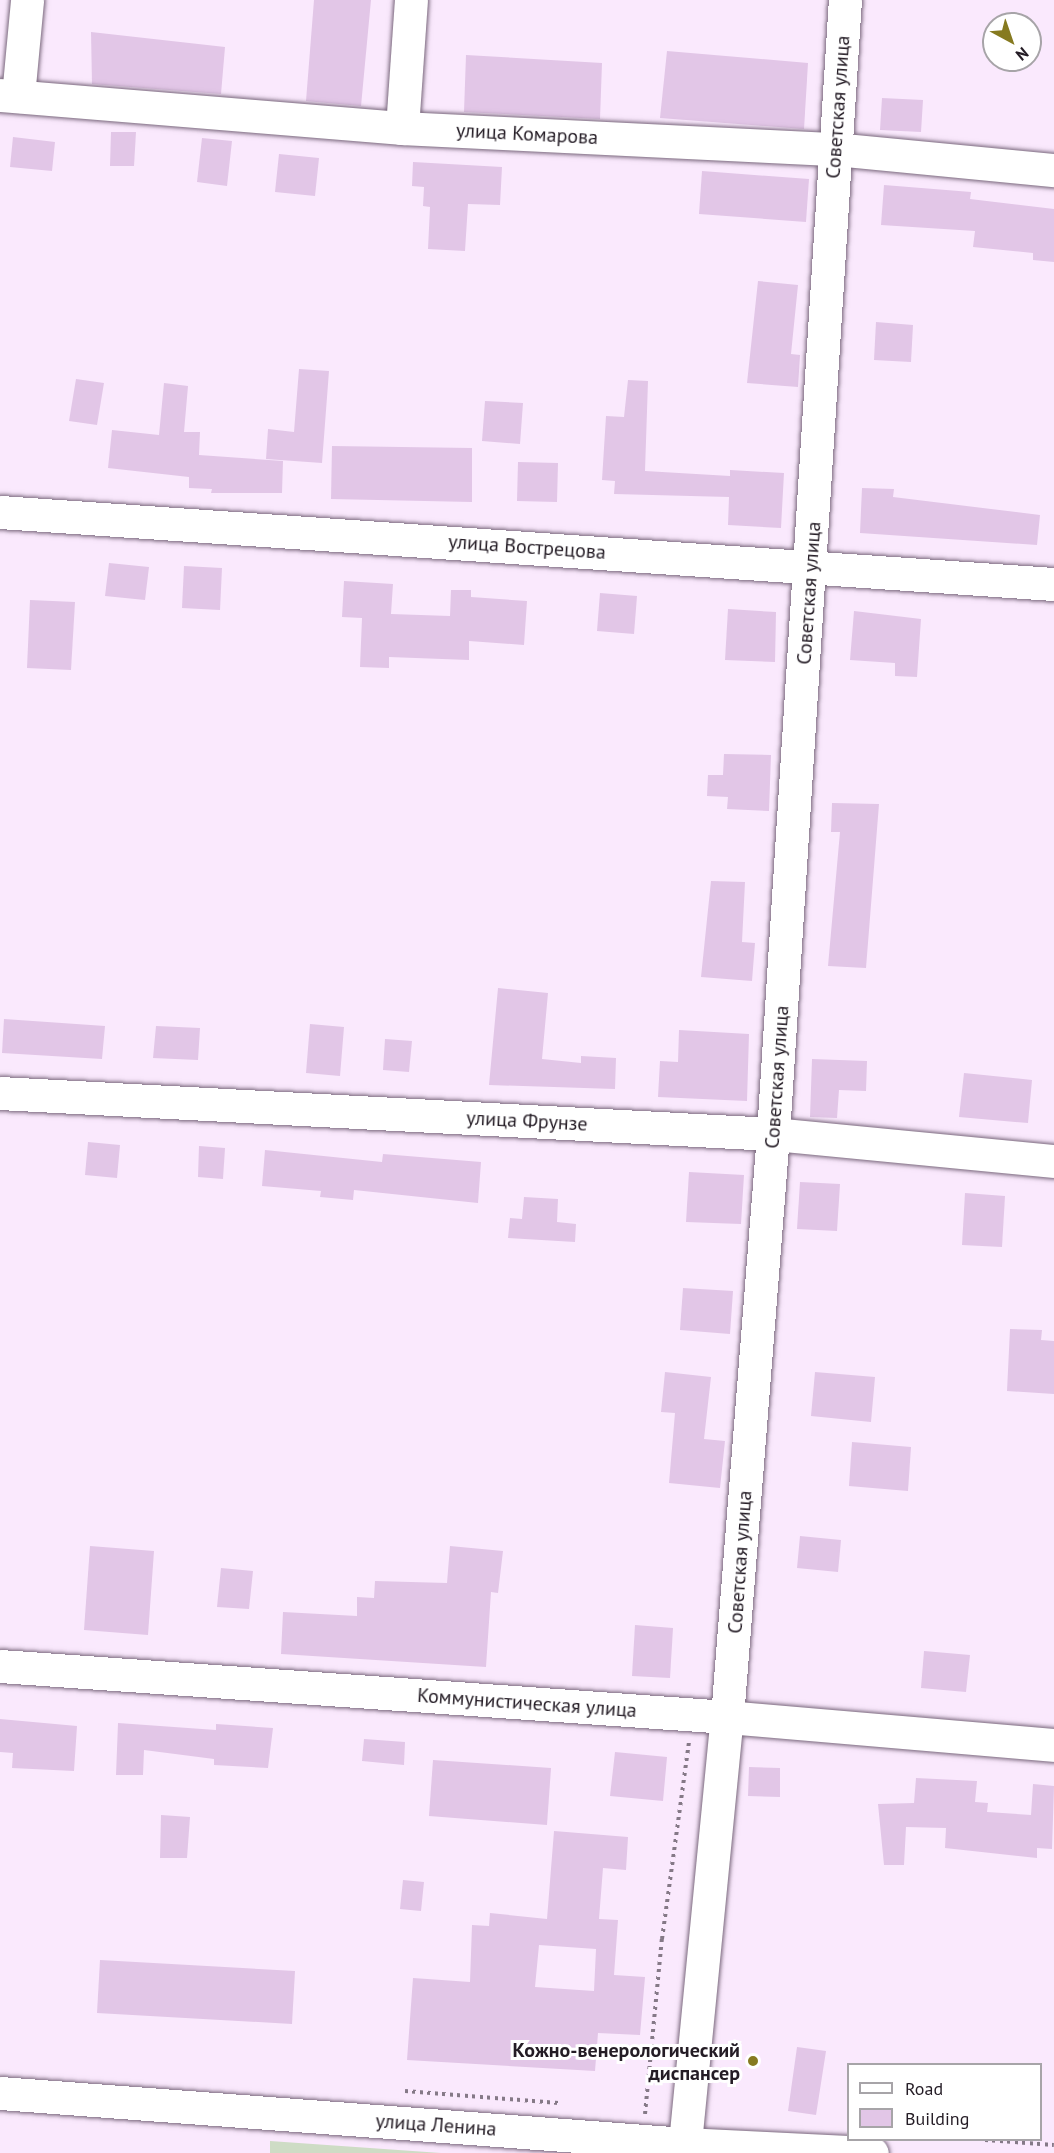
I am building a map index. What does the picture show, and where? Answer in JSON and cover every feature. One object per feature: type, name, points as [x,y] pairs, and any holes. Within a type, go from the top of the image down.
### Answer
[{"type":"street","points":[[9,96],[27,0]]},
{"type":"street","points":[[402,128],[411,0]]},
{"type":"street","name":"Советская улица","points":[[684,2149],[728,1717],[773,1134],[812,566],[834,149],[845,0]]},
{"type":"street","name":"улица Комарова","points":[[9,96],[402,128],[834,149],[1054,170]]},
{"type":"street","name":"улица Вострецова","points":[[0,512],[1054,584]]},
{"type":"street","name":"улица Фрунзе","points":[[0,1093],[773,1134],[1054,1161]]},
{"type":"street","name":"Коммунистическая улица","points":[[0,1666],[728,1717],[1054,1745]]},
{"type":"street","name":"улица Ленина","points":[[0,2093],[642,2141],[684,2149],[872,2153]]},
{"type":"path","points":[[642,2141],[662,1939],[696,1715]]},
{"type":"path","points":[[1008,2141],[1054,2145]]},
{"type":"green space","points":[[270,2141],[441,2153],[270,2153]]},
{"type":"building","points":[[314,0],[371,0],[361,106],[306,101]]},
{"type":"building","points":[[91,32],[225,47],[221,94],[92,84]]},
{"type":"building","points":[[667,51],[808,63],[804,129],[660,118]]},
{"type":"building","points":[[466,55],[602,63],[600,119],[464,112]]},
{"type":"building","points":[[882,98],[923,100],[921,132],[880,130]]},
{"type":"building","points":[[111,132],[136,132],[134,166],[110,166]]},
{"type":"building","points":[[13,137],[55,142],[52,171],[10,167]]},
{"type":"building","points":[[202,138],[232,141],[227,186],[197,182]]},
{"type":"building","points":[[279,154],[319,158],[315,196],[275,192]]},
{"type":"building","points":[[413,162],[502,167],[500,205],[468,204],[465,251],[428,249],[430,207],[423,206],[424,187],[412,186]]},
{"type":"building","points":[[702,171],[809,179],[806,222],[699,214]]},
{"type":"building","points":[[884,185],[971,192],[970,199],[1054,209],[1054,262],[1033,260],[1033,253],[973,247],[975,231],[881,225]]},
{"type":"building","points":[[758,281],[798,285],[791,354],[800,355],[798,387],[747,383]]},
{"type":"building","points":[[876,322],[913,325],[911,362],[874,360]]},
{"type":"building","points":[[299,369],[329,371],[322,463],[266,459],[268,429],[294,432]]},
{"type":"building","points":[[76,379],[104,383],[97,425],[69,421]]},
{"type":"building","points":[[628,380],[648,381],[645,471],[730,476],[730,470],[784,473],[781,528],[728,525],[729,497],[614,494],[615,481],[602,480],[606,416],[624,417]]},
{"type":"building","points":[[164,383],[188,386],[184,432],[200,432],[199,455],[283,461],[282,493],[211,493],[212,489],[189,488],[189,477],[108,468],[112,430],[159,435]]},
{"type":"building","points":[[485,401],[523,403],[520,444],[482,441]]},
{"type":"building","points":[[332,446],[472,448],[472,502],[331,499]]},
{"type":"building","points":[[518,462],[558,463],[557,502],[517,501]]},
{"type":"building","points":[[862,488],[894,489],[893,497],[1040,515],[1037,545],[860,533]]},
{"type":"building","points":[[109,563],[149,567],[145,600],[105,596]]},
{"type":"building","points":[[184,566],[222,568],[220,610],[182,608]]},
{"type":"building","points":[[344,581],[393,584],[391,614],[450,616],[451,590],[471,590],[471,597],[527,601],[524,645],[469,641],[469,660],[389,657],[389,668],[360,667],[362,618],[342,617]]},
{"type":"building","points":[[600,593],[637,596],[634,634],[597,631]]},
{"type":"building","points":[[30,600],[75,602],[71,670],[27,668]]},
{"type":"building","points":[[728,609],[776,612],[775,662],[725,660]]},
{"type":"building","points":[[854,611],[921,619],[917,677],[895,676],[895,663],[850,660]]},
{"type":"building","points":[[724,754],[771,755],[769,811],[727,809],[728,797],[707,796],[708,775],[723,775]]},
{"type":"building","points":[[832,803],[879,804],[866,968],[828,966],[840,832],[831,832]]},
{"type":"building","points":[[711,881],[745,882],[742,942],[755,943],[752,981],[701,977]]},
{"type":"building","points":[[498,988],[548,993],[542,1059],[581,1063],[581,1056],[616,1058],[615,1089],[489,1085]]},
{"type":"building","points":[[4,1019],[105,1026],[102,1059],[2,1053]]},
{"type":"building","points":[[310,1024],[344,1027],[340,1076],[306,1073]]},
{"type":"building","points":[[156,1026],[200,1028],[198,1060],[153,1058]]},
{"type":"building","points":[[679,1030],[749,1034],[747,1101],[658,1097],[660,1061],[678,1062]]},
{"type":"building","points":[[385,1039],[412,1041],[409,1072],[383,1070]]},
{"type":"building","points":[[812,1059],[867,1061],[866,1091],[839,1090],[837,1118],[810,1117]]},
{"type":"building","points":[[964,1073],[1032,1080],[1028,1123],[959,1117]]},
{"type":"building","points":[[88,1142],[120,1145],[117,1178],[85,1175]]},
{"type":"building","points":[[199,1146],[225,1148],[223,1179],[198,1177]]},
{"type":"building","points":[[265,1150],[382,1162],[383,1154],[481,1162],[478,1203],[354,1190],[353,1200],[320,1197],[321,1191],[262,1186]]},
{"type":"building","points":[[689,1172],[744,1175],[741,1224],[686,1222]]},
{"type":"building","points":[[800,1182],[840,1184],[837,1231],[797,1229]]},
{"type":"building","points":[[965,1193],[1005,1196],[1002,1247],[962,1245]]},
{"type":"building","points":[[524,1197],[558,1199],[557,1222],[576,1224],[575,1242],[508,1238],[510,1218],[522,1219]]},
{"type":"building","points":[[683,1288],[733,1291],[730,1334],[680,1330]]},
{"type":"building","points":[[1010,1329],[1042,1330],[1041,1340],[1054,1341],[1054,1394],[1007,1391]]},
{"type":"building","points":[[665,1372],[711,1377],[704,1439],[725,1441],[720,1488],[669,1483],[675,1413],[661,1412]]},
{"type":"building","points":[[815,1372],[875,1377],[871,1422],[811,1416]]},
{"type":"building","points":[[852,1442],[911,1447],[908,1491],[849,1486]]},
{"type":"building","points":[[800,1536],[841,1540],[838,1572],[797,1568]]},
{"type":"building","points":[[90,1546],[154,1551],[148,1635],[84,1630]]},
{"type":"building","points":[[450,1546],[503,1551],[498,1593],[491,1592],[486,1667],[281,1654],[283,1612],[357,1616],[357,1597],[374,1598],[375,1581],[447,1583]]},
{"type":"building","points":[[221,1568],[253,1571],[249,1609],[217,1607]]},
{"type":"building","points":[[635,1625],[673,1628],[670,1678],[632,1676]]},
{"type":"building","points":[[924,1651],[970,1655],[966,1692],[921,1688]]},
{"type":"building","points":[[0,1719],[77,1726],[74,1771],[12,1768],[13,1753],[0,1752]]},
{"type":"building","points":[[118,1723],[216,1730],[216,1724],[273,1728],[268,1768],[214,1765],[214,1759],[144,1750],[143,1775],[116,1775]]},
{"type":"building","points":[[364,1739],[405,1742],[404,1765],[362,1761]]},
{"type":"building","points":[[615,1752],[667,1757],[663,1801],[610,1796]]},
{"type":"building","points":[[433,1760],[551,1768],[547,1825],[429,1816]]},
{"type":"building","points":[[749,1767],[780,1768],[780,1797],[748,1796]]},
{"type":"building","points":[[916,1778],[977,1781],[975,1802],[988,1803],[987,1812],[1031,1815],[1033,1784],[1054,1786],[1052,1849],[1037,1848],[1037,1858],[945,1848],[946,1828],[906,1827],[904,1865],[884,1865],[878,1804],[914,1803]]},
{"type":"building","points":[[161,1815],[190,1817],[187,1858],[160,1858]]},
{"type":"building","points":[[554,1831],[628,1837],[626,1870],[603,1868],[599,1919],[618,1920],[614,1975],[645,1977],[640,2035],[598,2033],[595,2071],[407,2060],[413,1978],[470,1982],[472,1925],[489,1926],[490,1913],[547,1919]],"holes":[[[539,1945],[596,1949],[594,1991],[535,1987]]]},
{"type":"building","points":[[403,1880],[424,1882],[421,1911],[400,1909]]},
{"type":"building","points":[[100,1960],[295,1971],[292,2024],[97,2013]]},
{"type":"building","points":[[797,2047],[826,2051],[816,2115],[788,2111]]},
{"type":"place","name":"Кожно-венерологический диспансер","points":[[753,2061]]}]
